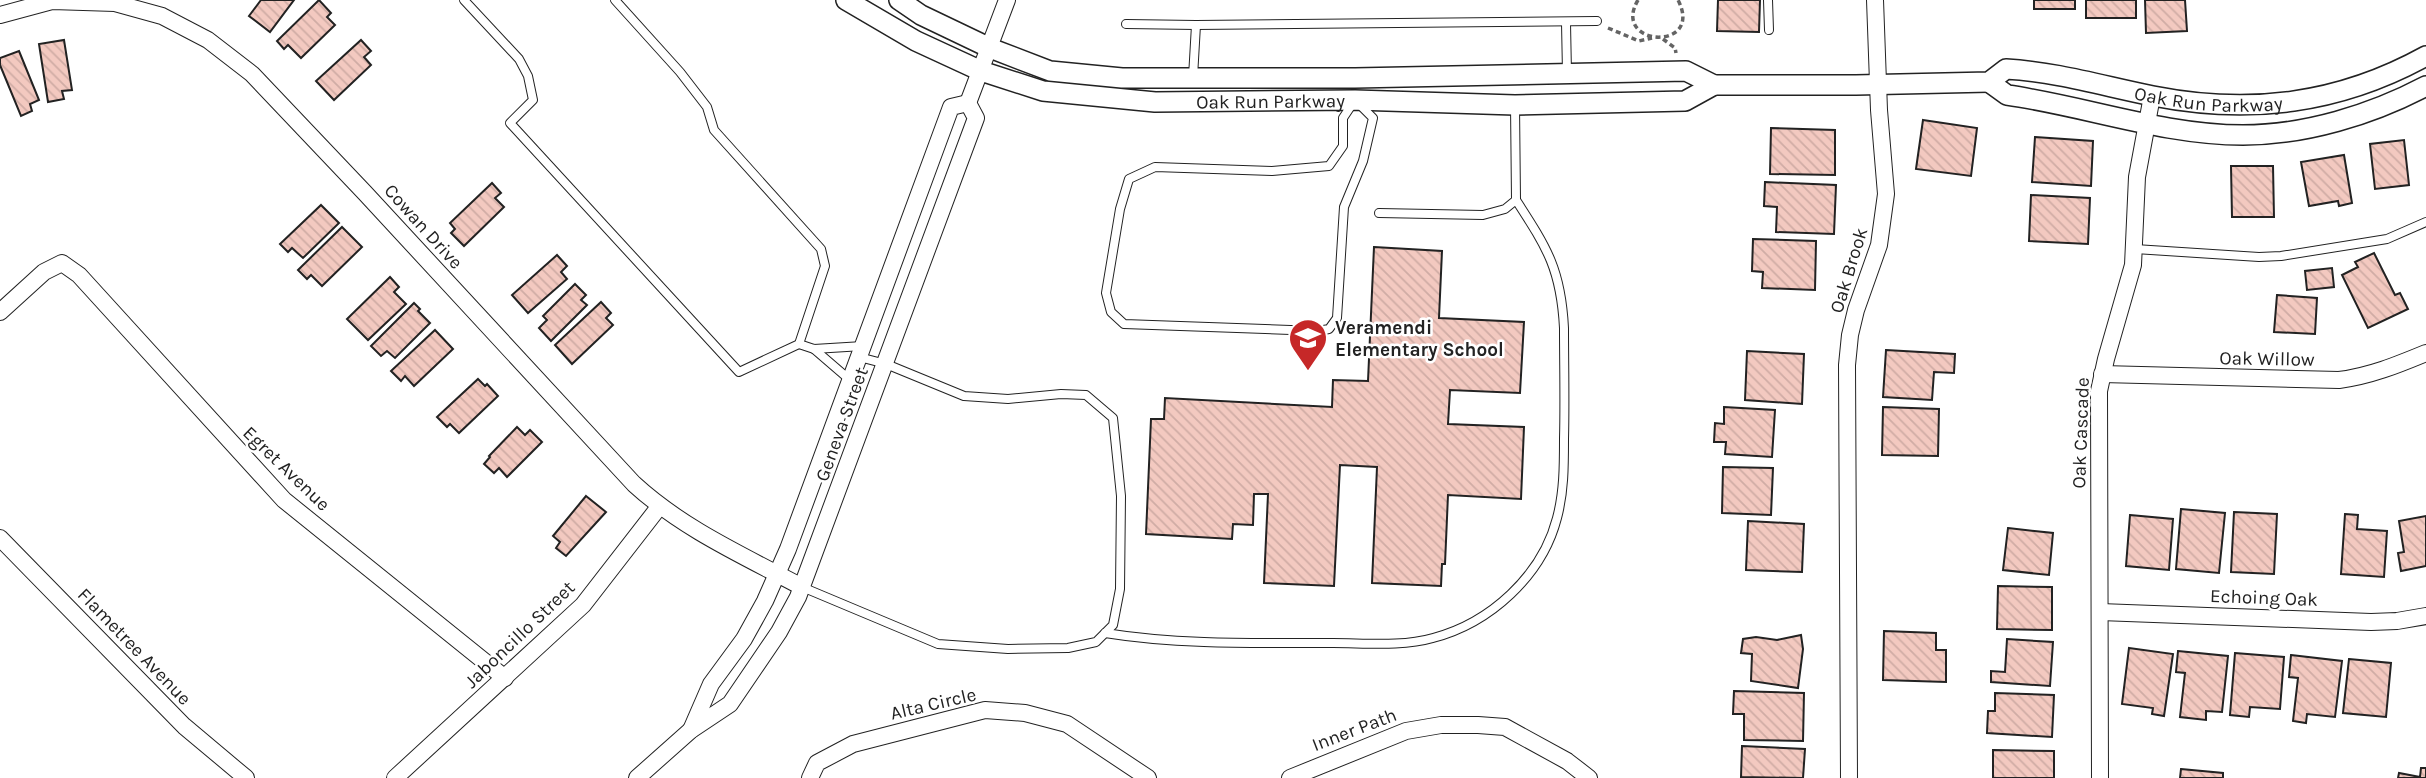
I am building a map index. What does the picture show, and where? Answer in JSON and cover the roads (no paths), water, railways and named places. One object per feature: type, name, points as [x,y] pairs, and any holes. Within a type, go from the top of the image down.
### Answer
[{"type":"street","name":"Oak Run Parkway","points":[[846,0],[916,41],[981,71],[1042,91],[1154,102],[1355,100],[1515,105],[1685,101],[1714,85]]},
{"type":"street","name":"Oak Run Parkway","points":[[899,0],[921,15],[989,48],[1050,71],[1122,78],[1355,78],[1686,71],[1714,85],[1989,82],[2007,94],[2146,122],[2243,135],[2305,128],[2371,111],[2426,86]]},
{"type":"street","name":"Geneva Street","points":[[968,103],[1007,0]]},
{"type":"street","name":"Oak Brook","points":[[1849,778],[1847,365],[1850,335],[1880,245],[1886,194],[1875,0]]},
{"type":"street","name":"Cowan Drive","points":[[0,15],[52,1],[116,3],[162,16],[208,40],[251,74],[634,484],[659,507],[681,521],[802,587]]},
{"type":"street","name":"Oak Run Parkway","points":[[1989,82],[2006,69],[2023,70],[2071,77],[2152,96],[2259,106],[2295,102],[2352,88],[2379,79],[2426,56]]},
{"type":"street","points":[[1355,78],[1355,100]]},
{"type":"street","name":"Oak Cascade","points":[[2100,778],[2099,413],[2102,374],[2129,284],[2135,249],[2137,177],[2152,96]]},
{"type":"street","name":"Geneva Street","points":[[691,730],[710,684],[744,639],[777,574],[951,107],[968,103]]},
{"type":"street","name":"Geneva Street","points":[[637,778],[691,730],[730,704],[779,632],[802,587],[976,118],[968,103]]},
{"type":"street","name":"Egret Avenue","points":[[0,312],[44,272],[62,263],[79,275],[284,500],[505,678]]},
{"type":"street","name":"Oak Willow","points":[[2102,374],[2339,380],[2382,371],[2426,353]]},
{"type":"street","points":[[1830,467],[1847,468]]},
{"type":"street","name":"Jaboncillo Street","points":[[395,778],[583,605],[659,507]]},
{"type":"street","name":"Flametree Avenue","points":[[0,538],[184,726],[246,778]]},
{"type":"street","name":"Echoing Oak","points":[[2100,612],[2371,622],[2426,616]]},
{"type":"street","name":"Alta Circle","points":[[810,778],[817,763],[853,744],[985,710],[1025,713],[1067,724],[1147,778]]},
{"type":"street","name":"Inner Path","points":[[1290,778],[1406,730],[1441,725],[1506,727],[1567,761],[1589,778]]},
{"type":"lane","points":[[464,0],[519,59],[528,76],[533,100],[510,123],[739,372],[799,344],[814,349],[861,352],[964,396],[1008,399],[1061,394],[1086,395],[1113,418],[1121,496],[1120,589],[1113,625],[1096,642],[1068,648],[1008,649],[938,644],[802,587]]},
{"type":"lane","points":[[615,0],[707,107],[714,130],[821,249],[825,267],[799,344]]},
{"type":"lane","points":[[1768,0],[1769,30]]},
{"type":"lane","points":[[1126,24],[1597,22]]},
{"type":"lane","points":[[1566,23],[1567,73]]},
{"type":"lane","points":[[1193,76],[1196,25]]},
{"type":"lane","points":[[1355,100],[1373,118],[1363,161],[1344,207],[1336,318],[1329,329],[1318,331],[1124,324],[1111,312],[1106,293],[1120,209],[1129,179],[1155,167],[1272,171],[1329,166],[1343,146],[1343,118],[1355,100]]},
{"type":"lane","points":[[1105,633],[1143,638],[1270,643],[1395,643],[1432,639],[1461,628],[1494,610],[1524,581],[1545,552],[1557,520],[1564,486],[1564,328],[1558,277],[1546,246],[1516,200],[1515,105]]},
{"type":"lane","points":[[1380,213],[1483,215],[1505,209],[1516,200]]},
{"type":"lane","points":[[2135,249],[2281,256],[2387,239],[2426,222]]},
{"type":"lane","points":[[814,349],[850,380]]},
{"type":"place","name":"Veramendi Elementary School","points":[[1308,372]]}]
